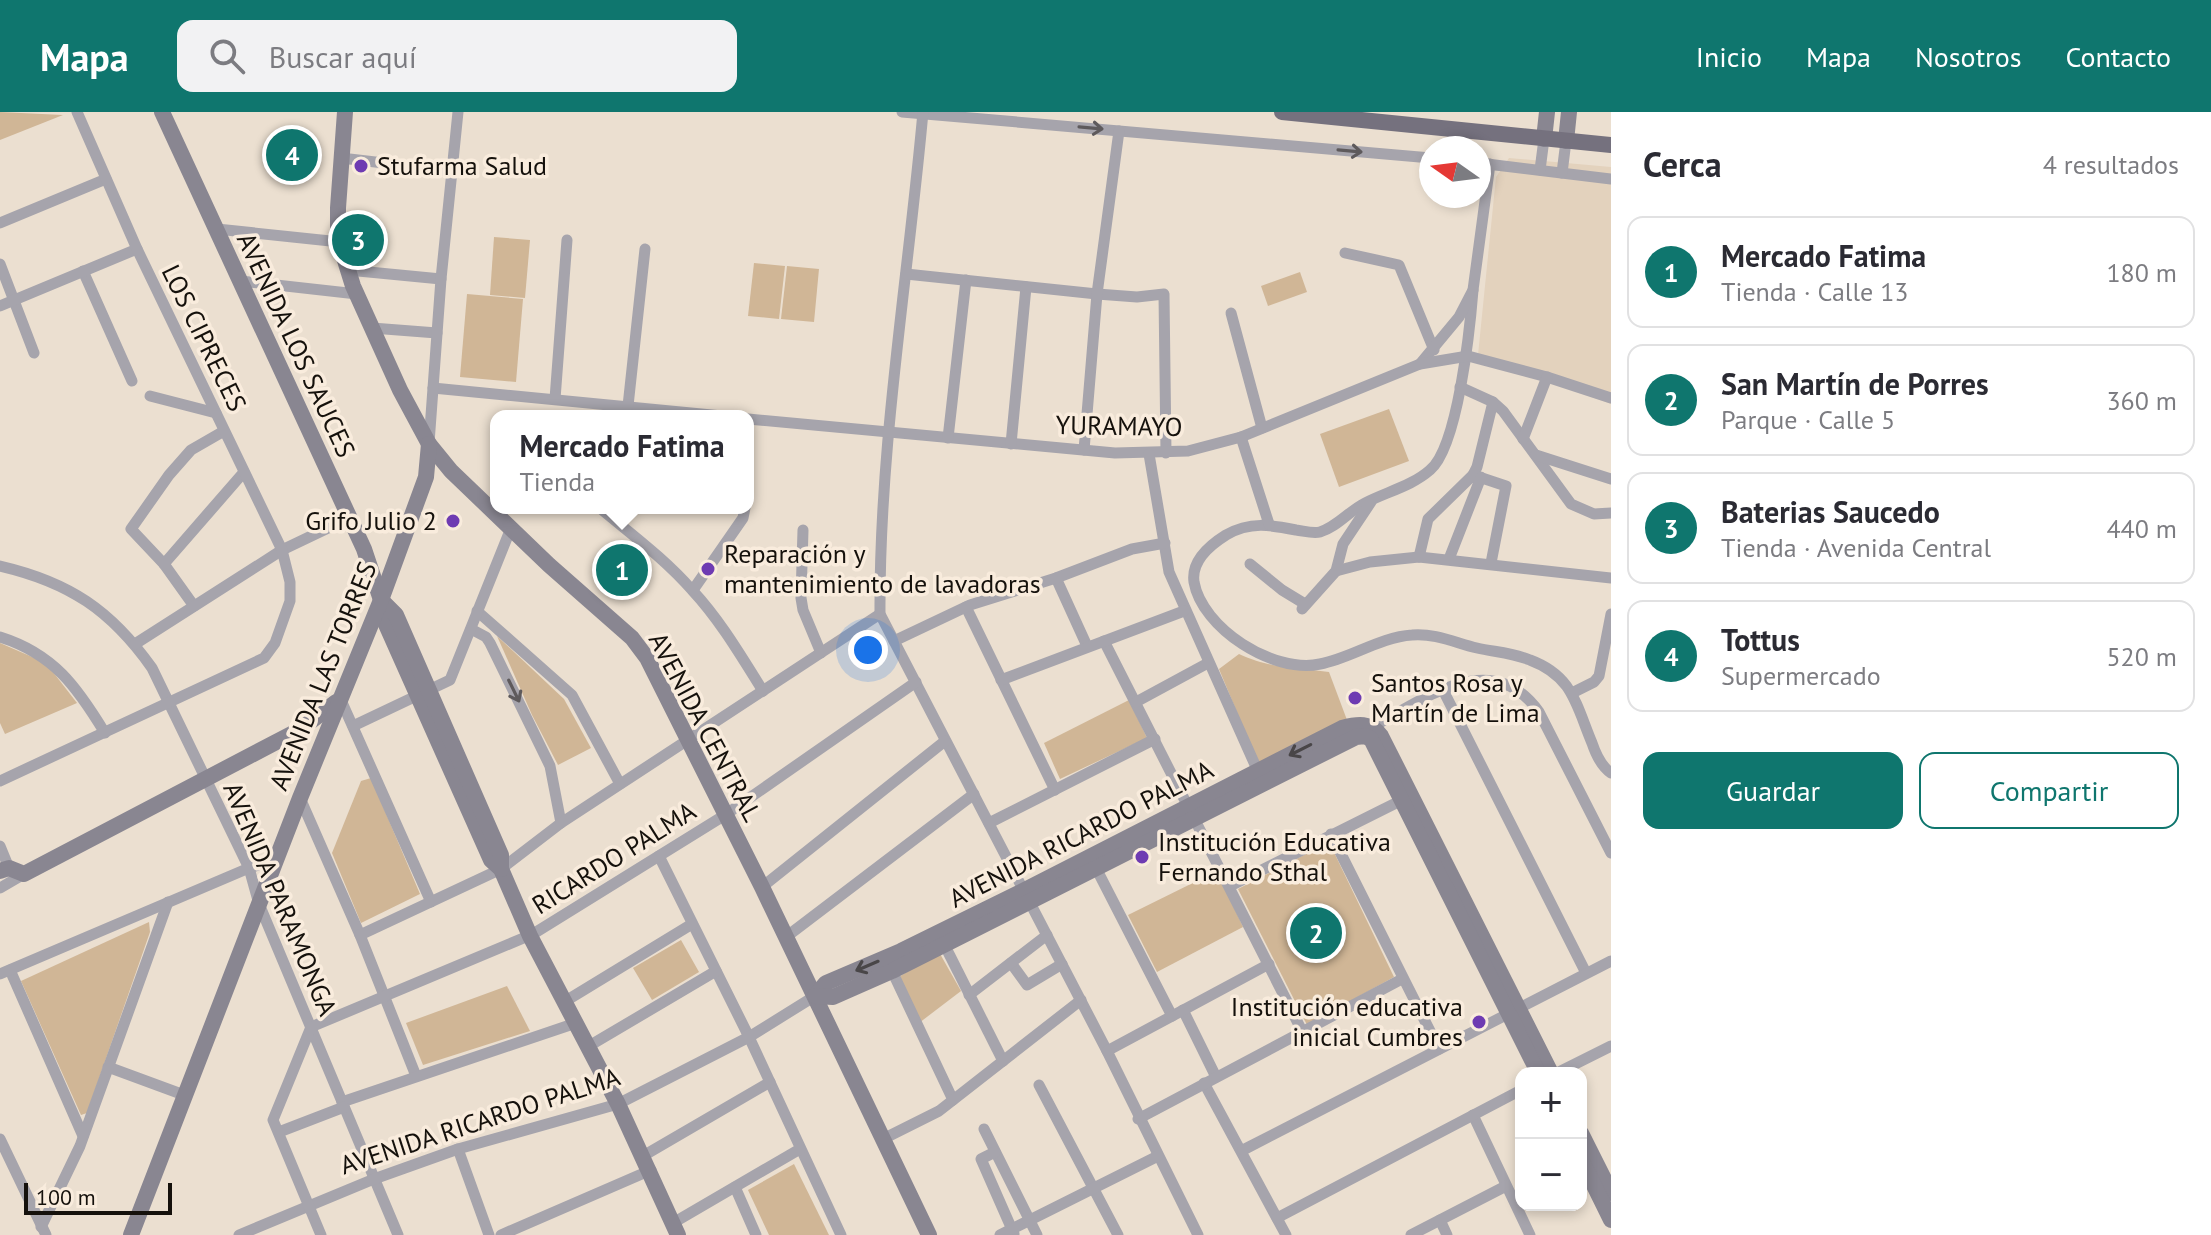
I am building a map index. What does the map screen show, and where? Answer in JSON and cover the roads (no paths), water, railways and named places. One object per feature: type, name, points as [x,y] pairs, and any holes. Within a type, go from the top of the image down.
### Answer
[{"type":"main road","points":[[1282,112],[1611,145]]},
{"type":"street","points":[[75,112],[85,112]]},
{"type":"street","name":"LOS CIPRECES","points":[[75,112],[137,249],[282,550],[290,582],[290,601],[271,652],[169,703]]},
{"type":"street","name":"AVENIDA LOS SAUCES","points":[[162,112],[364,549],[381,600],[384,620],[425,693],[491,860],[501,869],[530,936],[618,1104],[676,1229]]},
{"type":"street","name":"AVENIDA CENTRAL","points":[[345,112],[338,208],[340,242],[348,270],[400,390],[429,444],[451,471],[490,508]]},
{"type":"street","points":[[449,112],[458,112]]},
{"type":"street","name":"AVENIDA LAS TORRES","points":[[131,1235],[300,798],[381,600],[426,477],[458,112]]},
{"type":"street","points":[[902,112],[1419,157]]},
{"type":"street","points":[[1540,170],[1547,112]]},
{"type":"street","points":[[1562,173],[1569,112]]},
{"type":"street","points":[[923,113],[890,433],[880,565],[880,614],[1081,1000],[1198,1235]]},
{"type":"street","points":[[1084,450],[1097,294],[1119,131]]},
{"type":"street","points":[[341,158],[452,171]]},
{"type":"street","points":[[1491,164],[1611,179]]},
{"type":"street","points":[[0,223],[106,179]]},
{"type":"street","points":[[1480,208],[1468,356],[1443,453],[1432,469],[1414,481],[1352,510],[1334,526],[1317,533],[1269,524],[1248,526],[1219,539],[1200,557],[1193,576],[1197,598],[1233,637],[1252,651],[1283,662],[1311,666],[1323,664],[1369,646],[1412,635],[1442,638],[1531,660],[1564,680],[1597,756],[1611,773]]},
{"type":"street","points":[[217,229],[340,242]]},
{"type":"street","points":[[555,399],[567,240]]},
{"type":"street","points":[[0,306],[137,249]]},
{"type":"street","points":[[628,406],[645,249]]},
{"type":"street","points":[[1345,253],[1399,265],[1434,350]]},
{"type":"street","points":[[0,264],[34,353]]},
{"type":"street","points":[[348,270],[441,279]]},
{"type":"street","points":[[83,271],[132,381]]},
{"type":"street","points":[[906,274],[1097,294],[1137,297],[1164,294],[1166,453]]},
{"type":"street","points":[[948,438],[966,280]]},
{"type":"street","points":[[241,281],[357,294]]},
{"type":"street","points":[[1011,444],[1026,287]]},
{"type":"street","points":[[1420,364],[1459,317],[1473,290]]},
{"type":"street","points":[[1231,313],[1262,428]]},
{"type":"street","points":[[372,328],[437,333]]},
{"type":"street","name":"YURAMAYO","points":[[754,420],[1084,450],[1166,453],[1188,451],[1241,437],[1420,364],[1468,356],[1611,398]]},
{"type":"street","points":[[1523,439],[1547,377]]},
{"type":"street","points":[[1460,387],[1493,402],[1503,411],[1571,504],[1594,514],[1611,513]]},
{"type":"street","points":[[433,388],[555,399],[596,410],[628,406],[654,410]]},
{"type":"street","points":[[150,396],[216,413]]},
{"type":"street","points":[[1449,559],[1477,476],[1493,402]]},
{"type":"street","points":[[194,606],[164,564],[131,529],[191,450],[224,431]]},
{"type":"street","points":[[1241,437],[1269,524]]},
{"type":"street","points":[[1149,454],[1169,572],[1260,778]]},
{"type":"street","points":[[1536,455],[1611,479]]},
{"type":"street","points":[[164,564],[244,472]]},
{"type":"street","points":[[1419,557],[1428,519],[1477,476]]},
{"type":"street","points":[[1477,476],[1506,486],[1491,563]]},
{"type":"street","points":[[1250,564],[1304,606],[1336,571],[1343,544],[1374,498]]},
{"type":"street","name":"AVENIDA CENTRAL","points":[[496,514],[632,638],[647,658],[762,887],[929,1235]]},
{"type":"street","points":[[607,514],[693,590],[732,640],[763,691]]},
{"type":"street","points":[[693,590],[744,514]]},
{"type":"street","points":[[135,644],[282,550],[349,518]]},
{"type":"street","points":[[353,726],[450,680],[511,528]]},
{"type":"street","points":[[803,530],[801,598],[821,653]]},
{"type":"street","points":[[894,641],[966,607],[1132,549],[1165,543]]},
{"type":"street","points":[[1336,571],[1370,562],[1419,557],[1611,578]]},
{"type":"street","name":"AVENIDA PARAMONGA","points":[[0,566],[48,579],[73,592],[114,622],[152,668],[249,868],[259,904],[398,1235]]},
{"type":"street","points":[[1056,578],[1087,646]]},
{"type":"street","points":[[966,607],[1055,790]]},
{"type":"street","points":[[477,611],[572,695],[620,784]]},
{"type":"street","points":[[1001,680],[1184,611]]},
{"type":"street","points":[[360,935],[501,869],[561,823],[880,614]]},
{"type":"street","points":[[1572,693],[1594,682],[1599,676],[1611,614]]},
{"type":"street","points":[[471,629],[486,637],[490,643],[550,766],[561,823]]},
{"type":"street","points":[[0,637],[49,660],[84,698],[105,733]]},
{"type":"street","points":[[1104,641],[1303,1033]]},
{"type":"street","points":[[1136,702],[1208,663]]},
{"type":"street","points":[[1536,1067],[1513,1011],[1406,798],[1368,732],[1443,690],[1470,680],[1494,681],[1519,690],[1539,712],[1611,853]]},
{"type":"street","name":"RICARDO PALMA","points":[[311,1027],[530,936],[725,815],[916,682]]},
{"type":"street","points":[[1443,690],[1586,973]]},
{"type":"street","points":[[0,888],[11,871],[301,729],[340,698],[431,902]]},
{"type":"street","points":[[0,781],[169,703]]},
{"type":"street","name":"AVENIDA RICARDO PALMA","points":[[239,1235],[374,1179],[458,1149],[618,1104],[749,1037],[815,996],[826,983],[941,938],[1260,778],[1368,732]]},
{"type":"street","points":[[989,823],[1155,739]]},
{"type":"street","points":[[762,887],[945,741]]},
{"type":"street","points":[[786,937],[974,794]]},
{"type":"street","points":[[300,798],[360,935],[416,1076]]},
{"type":"street","points":[[1230,886],[1406,798]]},
{"type":"street","name":"AVENIDA RICARDO PALMA","points":[[1027,897],[1097,870],[1193,813]]},
{"type":"street","points":[[1331,834],[1439,1049]]},
{"type":"street","points":[[0,846],[11,871]]},
{"type":"street","points":[[659,856],[749,1037],[841,1235]]},
{"type":"street","points":[[83,1136],[5,972],[276,859]]},
{"type":"street","points":[[1097,870],[1216,1077]]},
{"type":"street","points":[[43,1231],[83,1136],[168,902]]},
{"type":"street","points":[[564,1002],[692,924]]},
{"type":"street","points":[[969,995],[1047,935]]},
{"type":"street","points":[[941,938],[1003,1061]]},
{"type":"street","name":"AVENIDA RICARDO PALMA","points":[[815,996],[833,997],[892,971],[941,938]]},
{"type":"street","points":[[1243,1150],[1611,961]]},
{"type":"street","points":[[1011,963],[1027,985],[1062,964]]},
{"type":"street","points":[[1107,1051],[1269,964]]},
{"type":"street","points":[[589,1046],[716,971]]},
{"type":"street","points":[[892,971],[953,1100]]},
{"type":"street","points":[[1138,1119],[1402,979]]},
{"type":"street","points":[[883,1139],[939,1111],[1081,1000]]},
{"type":"street","points":[[1513,1011],[1547,1067]]},
{"type":"street","points":[[279,1132],[416,1076],[576,1023]]},
{"type":"street","points":[[311,1027],[273,1120],[321,1235]]},
{"type":"street","points":[[1569,1067],[1611,1046]]},
{"type":"street","points":[[108,1067],[184,1095]]},
{"type":"street","points":[[501,1235],[647,1163],[770,1082]]},
{"type":"street","points":[[1204,1083],[1243,1150],[1286,1235]]},
{"type":"street","points":[[1039,1085],[1118,1235]]},
{"type":"street","points":[[1277,1218],[1515,1093]]},
{"type":"street","points":[[1473,1115],[1530,1235]]},
{"type":"street","points":[[984,1129],[1037,1235]]},
{"type":"street","points":[[0,1139],[43,1231]]},
{"type":"street","points":[[1584,1139],[1611,1193]]},
{"type":"street","points":[[458,1149],[489,1235]]},
{"type":"street","points":[[676,1229],[735,1187],[800,1149]]},
{"type":"street","points":[[995,1152],[981,1159],[1013,1232]]},
{"type":"street","points":[[1000,1235],[1013,1232],[1029,1220],[1158,1156]]},
{"type":"street","points":[[1587,1171],[1611,1220]]},
{"type":"street","points":[[1411,1235],[1506,1186]]},
{"type":"street","points":[[735,1187],[756,1235]]},
{"type":"street","points":[[1440,1220],[1447,1235]]},
{"type":"place","name":"Tottus","points":[[292,155]]},
{"type":"place","name":"Stufarma Salud","points":[[361,166]]},
{"type":"place","name":"Baterias Saucedo","points":[[358,240]]},
{"type":"place","name":"Grifo Julio 2","points":[[453,521]]},
{"type":"place","name":"Reparación y mantenimiento de lavadoras","points":[[708,569]]},
{"type":"place","name":"Mercado Fatima","points":[[622,570]]},
{"type":"place","name":"Santos Rosa y Martín de Lima","points":[[1355,698]]},
{"type":"place","name":"Institución Educativa Fernando Sthal","points":[[1142,857]]},
{"type":"place","name":"San Martín de Porres","points":[[1316,933]]},
{"type":"place","name":"Institución educativa inicial Cumbres","points":[[1479,1022]]}]
